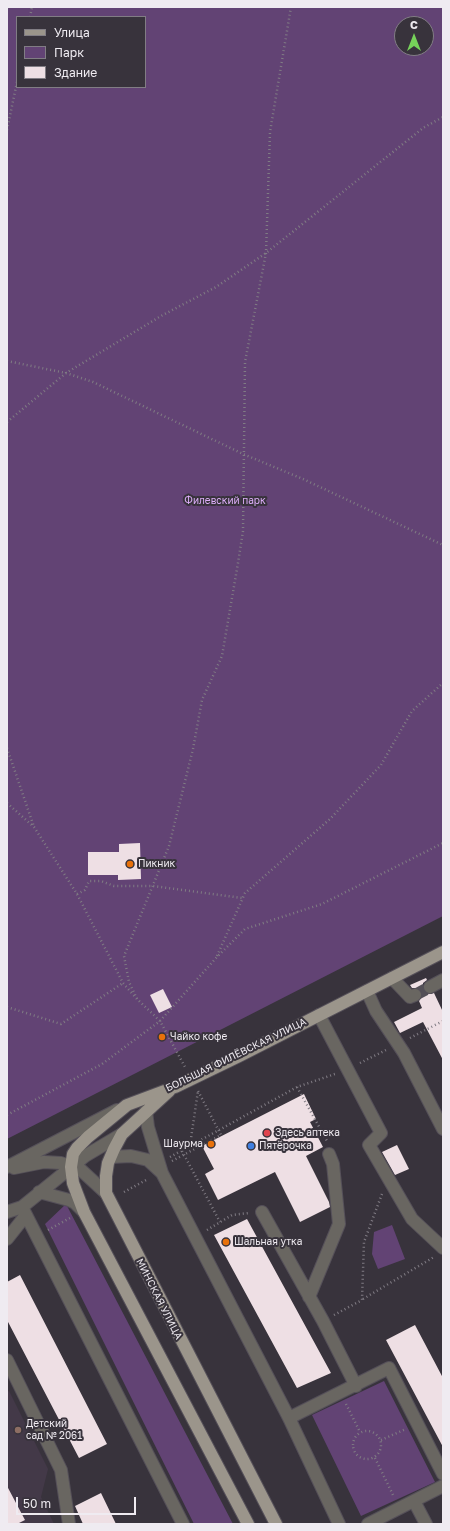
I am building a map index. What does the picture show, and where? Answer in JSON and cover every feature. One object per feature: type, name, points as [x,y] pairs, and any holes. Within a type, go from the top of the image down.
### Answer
[{"type":"main road","name":"БОЛЬШАЯ ФИЛЁВСКАЯ УЛИЦА","points":[[127,1105],[175,1087],[319,1016],[443,952]]},
{"type":"main road","name":"МИНСКАЯ УЛИЦА","points":[[175,1087],[146,1111],[122,1134],[111,1157],[106,1176],[106,1193],[276,1524]]},
{"type":"main road","points":[[127,1105],[81,1144],[73,1154],[72,1166],[74,1187],[84,1212],[248,1524]]},
{"type":"street","points":[[392,978],[410,997],[415,995]]},
{"type":"street","points":[[430,987],[443,980]]},
{"type":"street","points":[[367,991],[376,1011],[404,1053],[443,1129]]},
{"type":"street","points":[[319,1016],[381,1133],[368,1145],[412,1219],[440,1252]]},
{"type":"street","name":"БОЛЬШАЯ ФИЛЁВСКАЯ УЛИЦА","points":[[7,1166],[127,1105]]},
{"type":"street","points":[[146,1111],[148,1127],[162,1173],[289,1418],[339,1524]]},
{"type":"street","points":[[7,1239],[24,1211],[39,1192],[85,1156],[122,1134]]},
{"type":"street","points":[[309,1297],[339,1224],[333,1164],[329,1154]]},
{"type":"street","points":[[111,1157],[131,1156],[148,1160],[162,1173]]},
{"type":"street","points":[[7,1170],[44,1162],[61,1163],[72,1166],[87,1174],[106,1193]]},
{"type":"street","points":[[39,1192],[69,1200],[75,1203],[84,1212]]},
{"type":"street","points":[[7,1212],[24,1211]]},
{"type":"street","points":[[24,1211],[183,1524]]},
{"type":"street","points":[[262,1212],[323,1320],[356,1386]]},
{"type":"street","points":[[7,1360],[61,1470],[69,1524]]},
{"type":"street","points":[[289,1418],[356,1386],[389,1368],[443,1474]]},
{"type":"street","points":[[368,1524],[443,1486]]},
{"type":"street","points":[[414,1501],[426,1524]]},
{"type":"path","points":[[137,999],[129,982],[124,956],[169,846],[202,700],[222,656],[243,531],[245,362],[266,253],[270,132],[291,7]]},
{"type":"path","points":[[7,130],[16,87]]},
{"type":"path","points":[[7,422],[66,373],[161,316],[216,287],[266,253],[423,128],[443,117]]},
{"type":"path","points":[[7,361],[66,373],[93,382],[243,454],[303,479],[443,545]]},
{"type":"path","points":[[216,958],[245,893],[330,819],[381,765],[412,711],[443,683]]},
{"type":"path","points":[[7,748],[34,827],[77,894],[123,983],[160,1021],[221,1135],[170,1162],[162,1173]]},
{"type":"path","points":[[7,803],[34,827]]},
{"type":"path","points":[[7,1115],[102,1064],[160,1021],[216,958],[245,929],[322,904],[443,843]]},
{"type":"path","points":[[77,894],[85,890],[89,881],[101,881],[114,886],[153,886],[242,898]]},
{"type":"path","points":[[7,1007],[61,1024],[123,983]]},
{"type":"path","points":[[219,1130],[297,1087],[348,1069]]},
{"type":"path","points":[[297,1087],[330,1147],[329,1154]]},
{"type":"path","points":[[190,1146],[198,1091]]},
{"type":"path","points":[[182,1151],[220,1222]]},
{"type":"path","points":[[362,1300],[364,1242],[388,1178]]},
{"type":"path","points":[[124,1192],[149,1179]]},
{"type":"path","points":[[195,1237],[232,1214],[262,1212]]},
{"type":"path","points":[[48,1230],[73,1217]]},
{"type":"path","points":[[323,1320],[362,1300],[440,1252]]},
{"type":"path","points":[[340,1393],[360,1432]]},
{"type":"path","points":[[381,1440],[418,1424]]},
{"type":"path","points":[[369,1430],[376,1434],[381,1440],[382,1447],[375,1458],[367,1460],[360,1457],[355,1452],[353,1444],[355,1437],[360,1432],[369,1430]]},
{"type":"path","points":[[375,1458],[400,1508]]},
{"type":"shaded area","name":"Детский сад № 2061","points":[[9,1391],[48,1469],[41,1497],[54,1524],[7,1524],[7,1392]]},
{"type":"green space","name":"Филевский парк","points":[[7,7],[443,7],[443,916],[7,1139]]},
{"type":"green space","points":[[66,1204],[233,1524],[194,1524],[45,1224]]},
{"type":"green space","points":[[392,1225],[405,1259],[378,1269],[372,1254],[374,1232]]},
{"type":"green space","points":[[384,1381],[435,1482],[361,1516],[312,1415]]},
{"type":"building","points":[[140,843],[141,879],[118,880],[118,875],[88,875],[88,852],[119,852],[119,844]]},
{"type":"building","points":[[426,978],[427,980],[423,983],[423,990],[426,994],[434,993],[443,1012],[443,1060],[423,1022],[400,1033],[394,1022],[422,1008],[419,1001],[422,996],[422,992],[416,988],[412,988],[410,985]]},
{"type":"building","points":[[163,989],[172,1007],[159,1013],[150,995]]},
{"type":"building","points":[[304,1094],[316,1119],[310,1122],[323,1147],[306,1156],[329,1202],[330,1207],[300,1222],[275,1172],[218,1200],[205,1174],[214,1169],[202,1146]]},
{"type":"building","points":[[397,1145],[409,1169],[395,1175],[382,1152]]},
{"type":"building","points":[[247,1219],[331,1373],[297,1388],[214,1235]]},
{"type":"building","points":[[20,1275],[107,1444],[79,1458],[7,1320],[7,1282]]},
{"type":"building","points":[[415,1325],[443,1378],[443,1447],[386,1340]]},
{"type":"building","points":[[7,1486],[25,1520],[17,1524],[7,1524]]},
{"type":"building","points":[[101,1493],[116,1524],[83,1524],[75,1506]]},
{"type":"tunnel","points":[[415,995],[430,987]]},
{"type":"place","name":"Пикник","points":[[130,864]]},
{"type":"place","name":"Чайко кофе","points":[[162,1037]]},
{"type":"place","name":"Здесь аптека","points":[[267,1133]]},
{"type":"place","name":"Шаурма","points":[[211,1144]]},
{"type":"place","name":"Пятёрочка","points":[[251,1146]]},
{"type":"place","name":"Шальная утка","points":[[226,1242]]},
{"type":"place","name":"Детский сад № 2061","points":[[18,1430]]}]
